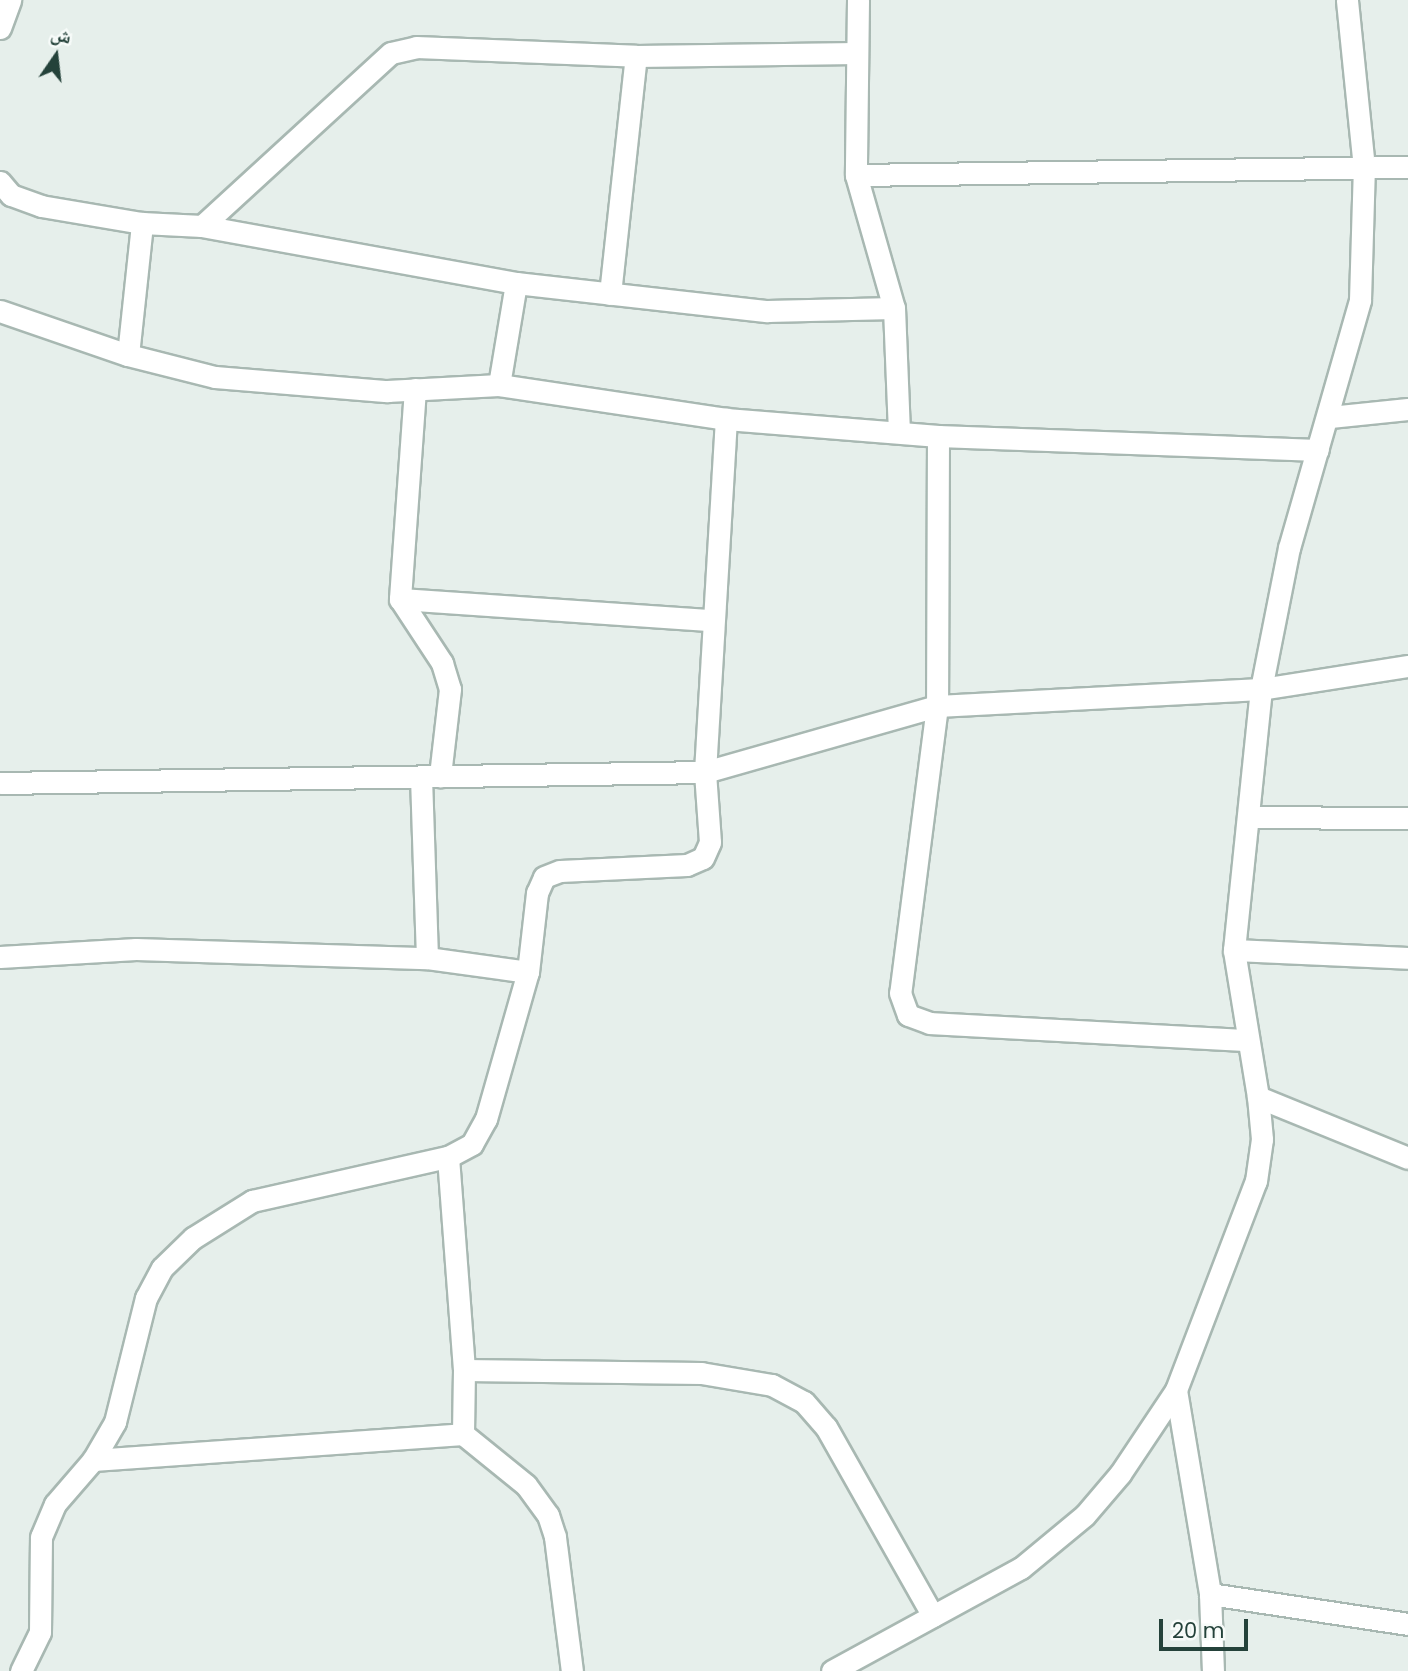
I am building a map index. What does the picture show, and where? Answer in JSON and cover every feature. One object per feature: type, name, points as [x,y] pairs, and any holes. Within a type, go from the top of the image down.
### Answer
[{"type":"street","points":[[0,28],[10,0]]},
{"type":"street","points":[[858,0],[856,175],[894,309],[899,432]]},
{"type":"street","points":[[832,1671],[1021,1568],[1085,1515],[1120,1474],[1176,1390],[1256,1181],[1262,1139],[1258,1097],[1234,950],[1261,690],[1289,548],[1330,417],[1360,300],[1364,168],[1348,10],[1361,0]]},
{"type":"street","points":[[202,226],[391,54],[416,47],[636,55],[858,53]]},
{"type":"street","points":[[610,294],[636,55]]},
{"type":"street","points":[[856,175],[1408,167]]},
{"type":"street","points":[[0,182],[11,195],[41,206],[142,223],[202,226],[516,282],[767,311],[894,309]]},
{"type":"street","points":[[128,355],[142,223]]},
{"type":"street","points":[[499,385],[516,282]]},
{"type":"street","points":[[0,311],[128,355],[215,377],[387,391],[499,385],[726,419],[938,436],[1318,450]]},
{"type":"street","points":[[415,389],[400,599],[442,663],[450,689],[430,776],[427,958]]},
{"type":"street","points":[[1330,417],[1408,409]]},
{"type":"street","points":[[21,1671],[40,1632],[41,1536],[55,1504],[93,1460],[115,1422],[146,1298],[162,1268],[192,1238],[252,1201],[447,1157],[472,1144],[486,1119],[528,972],[537,893],[544,877],[560,871],[687,864],[704,858],[710,842],[705,772],[726,419]]},
{"type":"street","points":[[938,436],[937,706],[900,993],[908,1015],[930,1023],[1248,1040]]},
{"type":"street","points":[[400,599],[712,620]]},
{"type":"street","points":[[0,783],[705,772],[937,706],[1261,690],[1408,666]]},
{"type":"street","points":[[1248,817],[1408,818]]},
{"type":"street","points":[[0,957],[136,949],[427,958],[528,972]]},
{"type":"street","points":[[1234,950],[1408,958]]},
{"type":"street","points":[[1258,1097],[1408,1158]]},
{"type":"street","points":[[447,1157],[464,1370],[463,1434]]},
{"type":"street","points":[[464,1370],[701,1373],[772,1385],[804,1402],[826,1427],[933,1616]]},
{"type":"street","points":[[1176,1390],[1210,1594],[1213,1671]]},
{"type":"street","points":[[93,1460],[463,1434],[527,1485],[548,1515],[555,1537],[572,1671]]},
{"type":"street","points":[[1210,1594],[1408,1624]]}]
